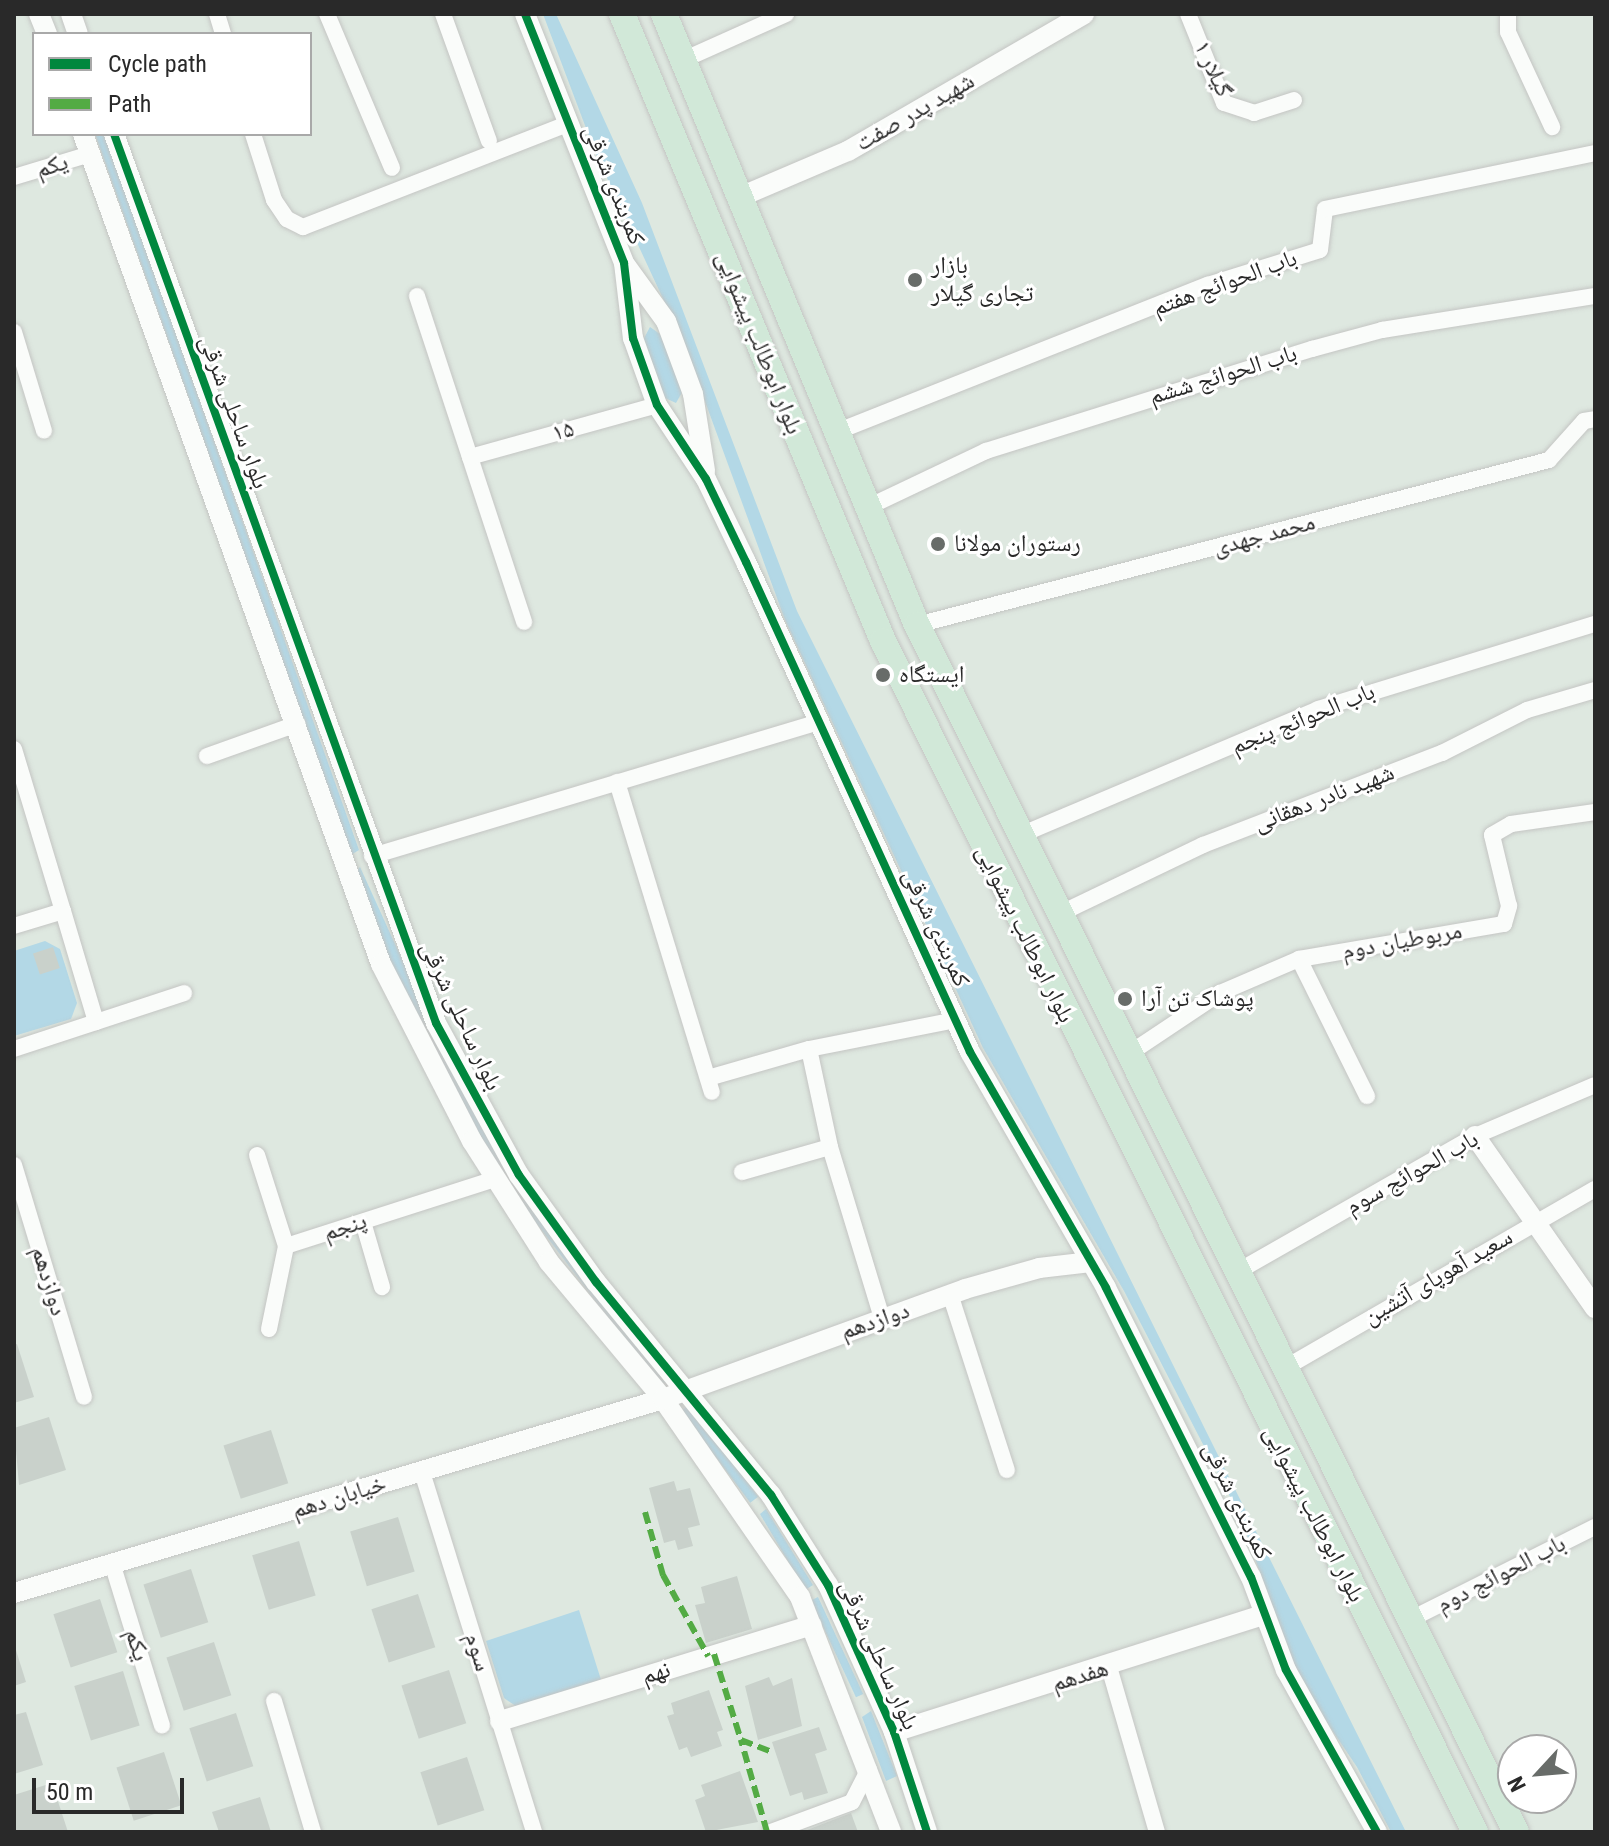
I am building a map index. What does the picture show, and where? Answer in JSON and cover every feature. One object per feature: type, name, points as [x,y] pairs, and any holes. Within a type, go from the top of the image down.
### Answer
[{"type":"highway","name":"بلوار ابوطالب پیشوایی","points":[[622,14],[883,641],[1375,1637],[1475,1832]]},
{"type":"highway","name":"بلوار ابوطالب پیشوایی","points":[[664,14],[917,625],[1018,836],[1407,1621],[1516,1832]]},
{"type":"highway","points":[[1375,1637],[1407,1621]]},
{"type":"street","points":[[327,14],[392,168]]},
{"type":"street","points":[[443,14],[489,141]]},
{"type":"street","name":"کمربندی شرقی","points":[[525,14],[624,263],[666,321],[693,394],[706,479]]},
{"type":"street","points":[[683,60],[786,14]]},
{"type":"street","name":"شهید پدر صفت","points":[[740,197],[848,151],[1084,14]]},
{"type":"street","name":"گیلار ۱","points":[[1188,14],[1224,103],[1254,113],[1294,100]]},
{"type":"street","points":[[1508,14],[1508,32],[1552,127]]},
{"type":"street","points":[[254,136],[274,200],[287,219],[303,227],[567,124]]},
{"type":"street","name":"بلوار ساحلی شرقی","points":[[84,136],[381,964],[495,1179],[593,1320],[663,1399],[749,1516],[812,1625],[891,1832]]},
{"type":"street","name":"بلوار ساحلی شرقی","points":[[115,136],[372,856],[436,1023],[519,1175],[596,1282],[686,1387],[771,1495],[828,1585],[894,1732],[927,1832]]},
{"type":"street","name":"باب الحوائج هفتم","points":[[836,432],[1208,285],[1320,250],[1325,209],[1595,153]]},
{"type":"street","name":"یکم","points":[[14,177],[90,154]]},
{"type":"street","name":"کمربندی شرقی","points":[[624,263],[633,338],[657,405],[706,479],[956,1020],[1091,1262],[1190,1450],[1265,1614],[1286,1670],[1377,1832]]},
{"type":"street","points":[[417,296],[524,622]]},
{"type":"street","name":"باب الحوائج ششم","points":[[866,508],[986,451],[1312,349],[1382,330],[1595,296]]},
{"type":"street","points":[[14,332],[44,431]]},
{"type":"street","name":"۱۵","points":[[470,457],[657,405]]},
{"type":"street","name":"محمد جهدی","points":[[917,625],[1549,460],[1584,421],[1595,419]]},
{"type":"street","name":"باب الحوائج پنجم","points":[[1018,836],[1318,709],[1595,624]]},
{"type":"street","name":"شهید نادر دهقانی","points":[[1057,915],[1203,845],[1442,753],[1527,710],[1595,690]]},
{"type":"street","points":[[346,866],[818,722]]},
{"type":"street","points":[[207,756],[297,724]]},
{"type":"street","points":[[14,749],[96,1022]]},
{"type":"street","points":[[617,782],[710,1085],[809,1049],[956,1020]]},
{"type":"street","name":"مربوطیان دوم","points":[[1127,1055],[1220,993],[1299,959],[1504,924],[1509,906],[1492,835],[1511,824],[1595,812]]},
{"type":"street","points":[[14,926],[63,911]]},
{"type":"street","points":[[1299,959],[1367,1096]]},
{"type":"street","points":[[14,1049],[184,993]]},
{"type":"street","points":[[809,1049],[830,1147],[882,1318]]},
{"type":"street","name":"باب الحوائج سوم","points":[[1235,1273],[1475,1136],[1595,1085]]},
{"type":"street","points":[[1475,1136],[1532,1222],[1595,1308]]},
{"type":"street","points":[[742,1172],[830,1147]]},
{"type":"street","points":[[257,1155],[286,1246],[269,1329]]},
{"type":"street","name":"دوازدهم","points":[[14,1165],[84,1397]]},
{"type":"street","name":"پنجم","points":[[286,1246],[495,1179]]},
{"type":"street","name":"سعید آهوپای آتشین","points":[[1283,1369],[1532,1222],[1595,1189]]},
{"type":"street","points":[[363,1222],[382,1287]]},
{"type":"street","name":"دوازدهم","points":[[663,1399],[686,1387],[950,1294],[1039,1268],[1091,1262]]},
{"type":"street","points":[[950,1294],[1007,1470]]},
{"type":"street","name":"خیابان دهم","points":[[14,1593],[663,1399]]},
{"type":"street","name":"سوم","points":[[422,1472],[534,1832]]},
{"type":"street","name":"باب الحوائج دوم","points":[[1407,1621],[1595,1527]]},
{"type":"street","name":"یکم","points":[[112,1563],[162,1726]]},
{"type":"street","name":"هفدهم","points":[[894,1732],[1109,1667],[1265,1614]]},
{"type":"street","name":"نهم","points":[[500,1721],[812,1625]]},
{"type":"street","points":[[1109,1667],[1157,1832]]},
{"type":"street","points":[[274,1701],[313,1832]]},
{"type":"street","points":[[852,1802],[869,1769]]},
{"type":"street","points":[[771,1832],[852,1802],[884,1812]]},
{"type":"shaded area","points":[[543,14],[556,14],[642,203],[797,611],[1406,1832],[1391,1832],[1357,1767],[1296,1677],[1241,1518],[1124,1291],[983,1048],[785,620],[684,344],[595,152]]},
{"type":"shaded area","points":[[96,136],[106,136],[113,156],[359,850],[351,855]]},
{"type":"shaded area","points":[[650,327],[660,334],[684,389],[676,403],[665,398],[642,342]]},
{"type":"shaded area","points":[[360,867],[457,1080],[669,1379],[661,1387],[499,1174],[389,959],[356,872]]},
{"type":"shaded area","points":[[45,941],[60,949],[77,1003],[71,1019],[14,1036],[14,951]]},
{"type":"shaded area","points":[[689,1405],[758,1497],[750,1503],[681,1411]]},
{"type":"shaded area","points":[[766,1509],[813,1585],[805,1590],[760,1514]]},
{"type":"shaded area","points":[[818,1597],[863,1694],[856,1697],[811,1600]]},
{"type":"shaded area","points":[[579,1610],[602,1683],[520,1709],[504,1698],[486,1641]]},
{"type":"shaded area","points":[[871,1711],[897,1776],[886,1781],[862,1717]]},
{"type":"building","points":[[53,947],[60,968],[40,974],[33,953]]},
{"type":"building","points":[[17,1344],[34,1397],[14,1403],[14,1345]]},
{"type":"building","points":[[49,1417],[66,1470],[19,1485],[14,1428]]},
{"type":"building","points":[[271,1430],[288,1483],[241,1499],[223,1445]]},
{"type":"building","points":[[674,1481],[677,1491],[690,1488],[700,1525],[688,1528],[693,1546],[678,1550],[675,1540],[664,1543],[649,1488]]},
{"type":"building","points":[[398,1517],[415,1572],[367,1586],[350,1532]]},
{"type":"building","points":[[299,1541],[316,1596],[269,1610],[252,1555]]},
{"type":"building","points":[[191,1569],[208,1622],[161,1638],[143,1584]]},
{"type":"building","points":[[737,1576],[752,1629],[706,1643],[695,1605],[705,1603],[701,1587]]},
{"type":"building","points":[[418,1594],[435,1647],[389,1662],[371,1609]]},
{"type":"building","points":[[100,1599],[117,1652],[71,1667],[53,1614]]},
{"type":"building","points":[[214,1642],[231,1695],[184,1711],[166,1657]]},
{"type":"building","points":[[14,1648],[26,1682],[14,1686]]},
{"type":"building","points":[[449,1670],[466,1723],[419,1739],[401,1685]]},
{"type":"building","points":[[123,1671],[140,1726],[91,1740],[74,1686]]},
{"type":"building","points":[[769,1677],[773,1686],[792,1678],[802,1726],[758,1740],[745,1686]]},
{"type":"building","points":[[709,1690],[723,1730],[717,1732],[722,1746],[691,1757],[687,1747],[679,1750],[667,1716],[674,1714],[671,1703]]},
{"type":"building","points":[[26,1712],[43,1765],[14,1774],[14,1715]]},
{"type":"building","points":[[236,1713],[253,1766],[207,1781],[189,1728]]},
{"type":"building","points":[[819,1727],[827,1750],[815,1754],[828,1793],[804,1800],[802,1792],[790,1796],[772,1742]]},
{"type":"building","points":[[164,1752],[181,1805],[134,1821],[116,1767]]},
{"type":"building","points":[[467,1757],[484,1810],[438,1825],[420,1772]]},
{"type":"building","points":[[740,1771],[758,1822],[706,1832],[695,1800],[705,1796],[701,1785]]},
{"type":"building","points":[[52,1783],[68,1832],[15,1832],[14,1795]]},
{"type":"building","points":[[260,1797],[271,1832],[219,1832],[212,1812]]},
{"type":"building","points":[[851,1813],[858,1832],[807,1830]]},
{"type":"marked path","points":[[645,1512],[663,1575],[708,1656]]},
{"type":"marked path","points":[[714,1654],[741,1740]]},
{"type":"marked path","points":[[767,1832],[741,1740],[773,1752]]},
{"type":"cycle path","points":[[525,14],[624,263],[633,338],[657,405],[706,479],[970,1052],[1106,1288],[1251,1577],[1286,1670],[1377,1832]]},
{"type":"cycle path","points":[[115,136],[436,1023],[519,1175],[596,1282],[771,1495],[828,1585],[894,1732],[927,1832]]},
{"type":"place","name":"بازار تجاری گیلار","points":[[915,280]]},
{"type":"place","name":"رستوران مولانا","points":[[938,544]]},
{"type":"place","name":"ایستگاه","points":[[883,675]]},
{"type":"place","name":"پوشاک تن آرا","points":[[1125,999]]}]
